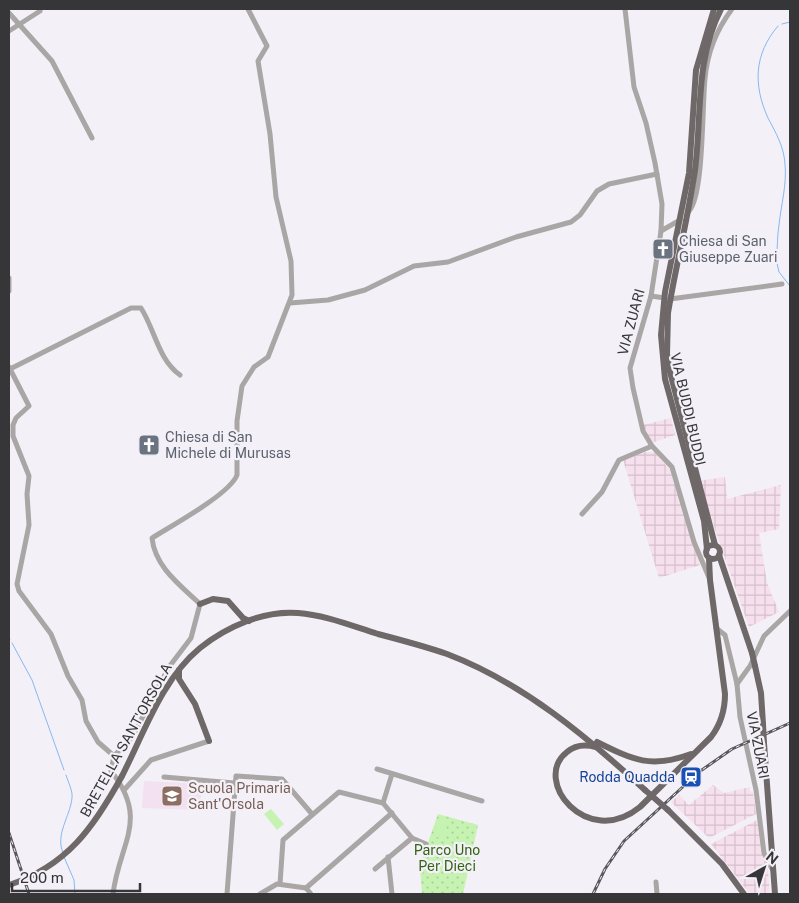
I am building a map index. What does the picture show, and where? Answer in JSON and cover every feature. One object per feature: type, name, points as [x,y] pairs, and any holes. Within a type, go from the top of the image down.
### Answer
[{"type":"main road","name":"VIA BUDDI BUDDI","points":[[707,549],[704,521],[664,371],[661,335],[689,173],[696,70],[714,9]]},
{"type":"main road","name":"VIA BUDDI BUDDI","points":[[715,545],[670,372],[667,335],[668,298],[691,209],[701,79],[710,37],[722,9]]},
{"type":"main road","points":[[599,748],[583,745],[568,751],[560,760],[557,781],[561,797],[574,810],[590,818],[605,821],[623,818],[635,812],[716,730],[724,708],[725,694],[707,549],[715,545],[720,549],[719,555],[752,653],[761,693],[775,894]]},
{"type":"main road","points":[[709,558],[716,558],[719,555]]},
{"type":"main road","points":[[200,604],[213,599],[232,604],[242,618],[249,622]]},
{"type":"main road","points":[[236,626],[237,611]]},
{"type":"main road","name":"BRETELLA SANT'ORSOLA","points":[[9,885],[52,864],[81,840],[104,809],[178,670],[200,648],[224,631],[284,612],[328,619],[427,647],[474,667],[519,690],[587,738],[668,810],[722,864],[744,894]]},
{"type":"main road","points":[[178,670],[183,687],[195,704],[209,741]]},
{"type":"main road","points":[[167,688],[175,684],[183,687]]},
{"type":"main road","points":[[587,738],[630,758],[649,762],[672,761],[694,753]]},
{"type":"street","points":[[113,894],[132,823],[125,789],[111,771],[114,756],[132,737],[169,667],[191,638],[200,604],[167,574],[153,547],[152,538],[220,494],[235,481],[237,475],[237,422],[242,386],[254,367],[268,357],[292,295],[291,262],[276,197],[270,134],[258,60],[267,46],[248,9]]},
{"type":"street","name":"VIA ZUARI","points":[[625,9],[628,24],[630,67],[634,88],[646,123],[662,204],[661,231],[651,296],[630,368],[643,431],[652,446],[672,467],[694,542],[710,580]]},
{"type":"street","points":[[722,9],[724,20]]},
{"type":"street","points":[[691,209],[701,152],[705,78],[712,48],[724,20],[732,9]]},
{"type":"street","points":[[9,31],[40,11]]},
{"type":"street","points":[[9,13],[52,61],[92,138]]},
{"type":"street","points":[[290,303],[328,300],[365,290],[414,266],[448,262],[516,236],[571,222],[580,215],[597,191],[609,184],[657,174]]},
{"type":"street","points":[[661,231],[680,220]]},
{"type":"street","points":[[9,278],[9,291]]},
{"type":"street","points":[[651,296],[668,298],[782,284]]},
{"type":"street","points":[[114,756],[98,742],[86,721],[82,700],[68,676],[51,634],[19,591],[17,584],[29,525],[28,476],[13,436],[13,425],[16,418],[29,406],[9,368],[131,308],[141,308],[165,361],[180,375]]},
{"type":"street","points":[[582,514],[602,492],[619,460],[652,446]]},
{"type":"street","points":[[737,684],[750,666],[764,636],[790,611]]},
{"type":"street","name":"VIA ZUARI","points":[[716,628],[725,635],[737,684],[740,717],[756,790],[764,853],[772,869]]},
{"type":"street","points":[[125,789],[151,760],[209,741]]},
{"type":"street","points":[[377,769],[482,801]]},
{"type":"street","points":[[383,803],[392,774]]},
{"type":"street","points":[[227,894],[236,776],[278,777],[286,782],[312,814]]},
{"type":"street","points":[[164,777],[234,783]]},
{"type":"street","points":[[280,884],[283,840],[339,792],[383,803],[412,838],[426,844]]},
{"type":"street","points":[[306,888],[392,813]]},
{"type":"street","points":[[375,869],[412,838]]},
{"type":"street","points":[[388,857],[392,894]]},
{"type":"street","points":[[656,882],[657,894]]},
{"type":"street","points":[[260,894],[280,884],[306,888],[311,894]]},
{"type":"shaded area","points":[[671,418],[675,435],[652,443],[643,425]]},
{"type":"shaded area","points":[[645,452],[655,452],[674,475],[700,565],[659,578],[623,460]]},
{"type":"shaded area","points":[[725,477],[727,499],[781,485],[779,529],[759,533],[767,583],[779,612],[749,627],[698,481]]},
{"type":"shaded area","name":"Scuola Primaria Sant'Orsola","points":[[144,781],[202,784],[200,810],[142,808]]},
{"type":"shaded area","points":[[713,785],[724,793],[750,787],[750,791],[753,792],[756,814],[709,838],[671,802],[679,795],[689,805]]},
{"type":"shaded area","points":[[757,820],[768,870],[770,894],[750,894],[711,844]]},
{"type":"green space","points":[[271,809],[284,824],[277,830],[264,814]]},
{"type":"green space","name":"Parco Uno Per Dieci","points":[[438,814],[478,825],[463,894],[422,894],[420,867],[424,866],[422,846],[426,848]]},
{"type":"green space","points":[[439,819],[448,822],[443,839],[434,836]]},
{"type":"waterway","points":[[782,24],[790,22]]},
{"type":"waterway","points":[[778,26],[770,37],[760,59],[758,82],[763,106],[779,140],[784,158],[784,195],[778,229],[776,259],[779,272],[790,286]]},
{"type":"waterway","points":[[12,643],[32,680],[64,770]]},
{"type":"waterway","points":[[63,853],[61,846],[62,832],[71,805],[72,795],[66,775]]},
{"type":"waterway","points":[[64,857],[74,880],[75,894]]},
{"type":"railway","points":[[593,894],[605,869],[624,841],[699,772],[732,749],[790,723]]},
{"type":"railway","points":[[9,833],[29,894]]},
{"type":"place","name":"Chiesa di San Giuseppe Zuari","points":[[663,249]]},
{"type":"place","name":"Chiesa di San Michele di Murusas","points":[[149,445]]},
{"type":"place","name":"Rodda Quadda","points":[[691,777]]},
{"type":"place","name":"Scuola Primaria Sant'Orsola","points":[[172,796]]}]
